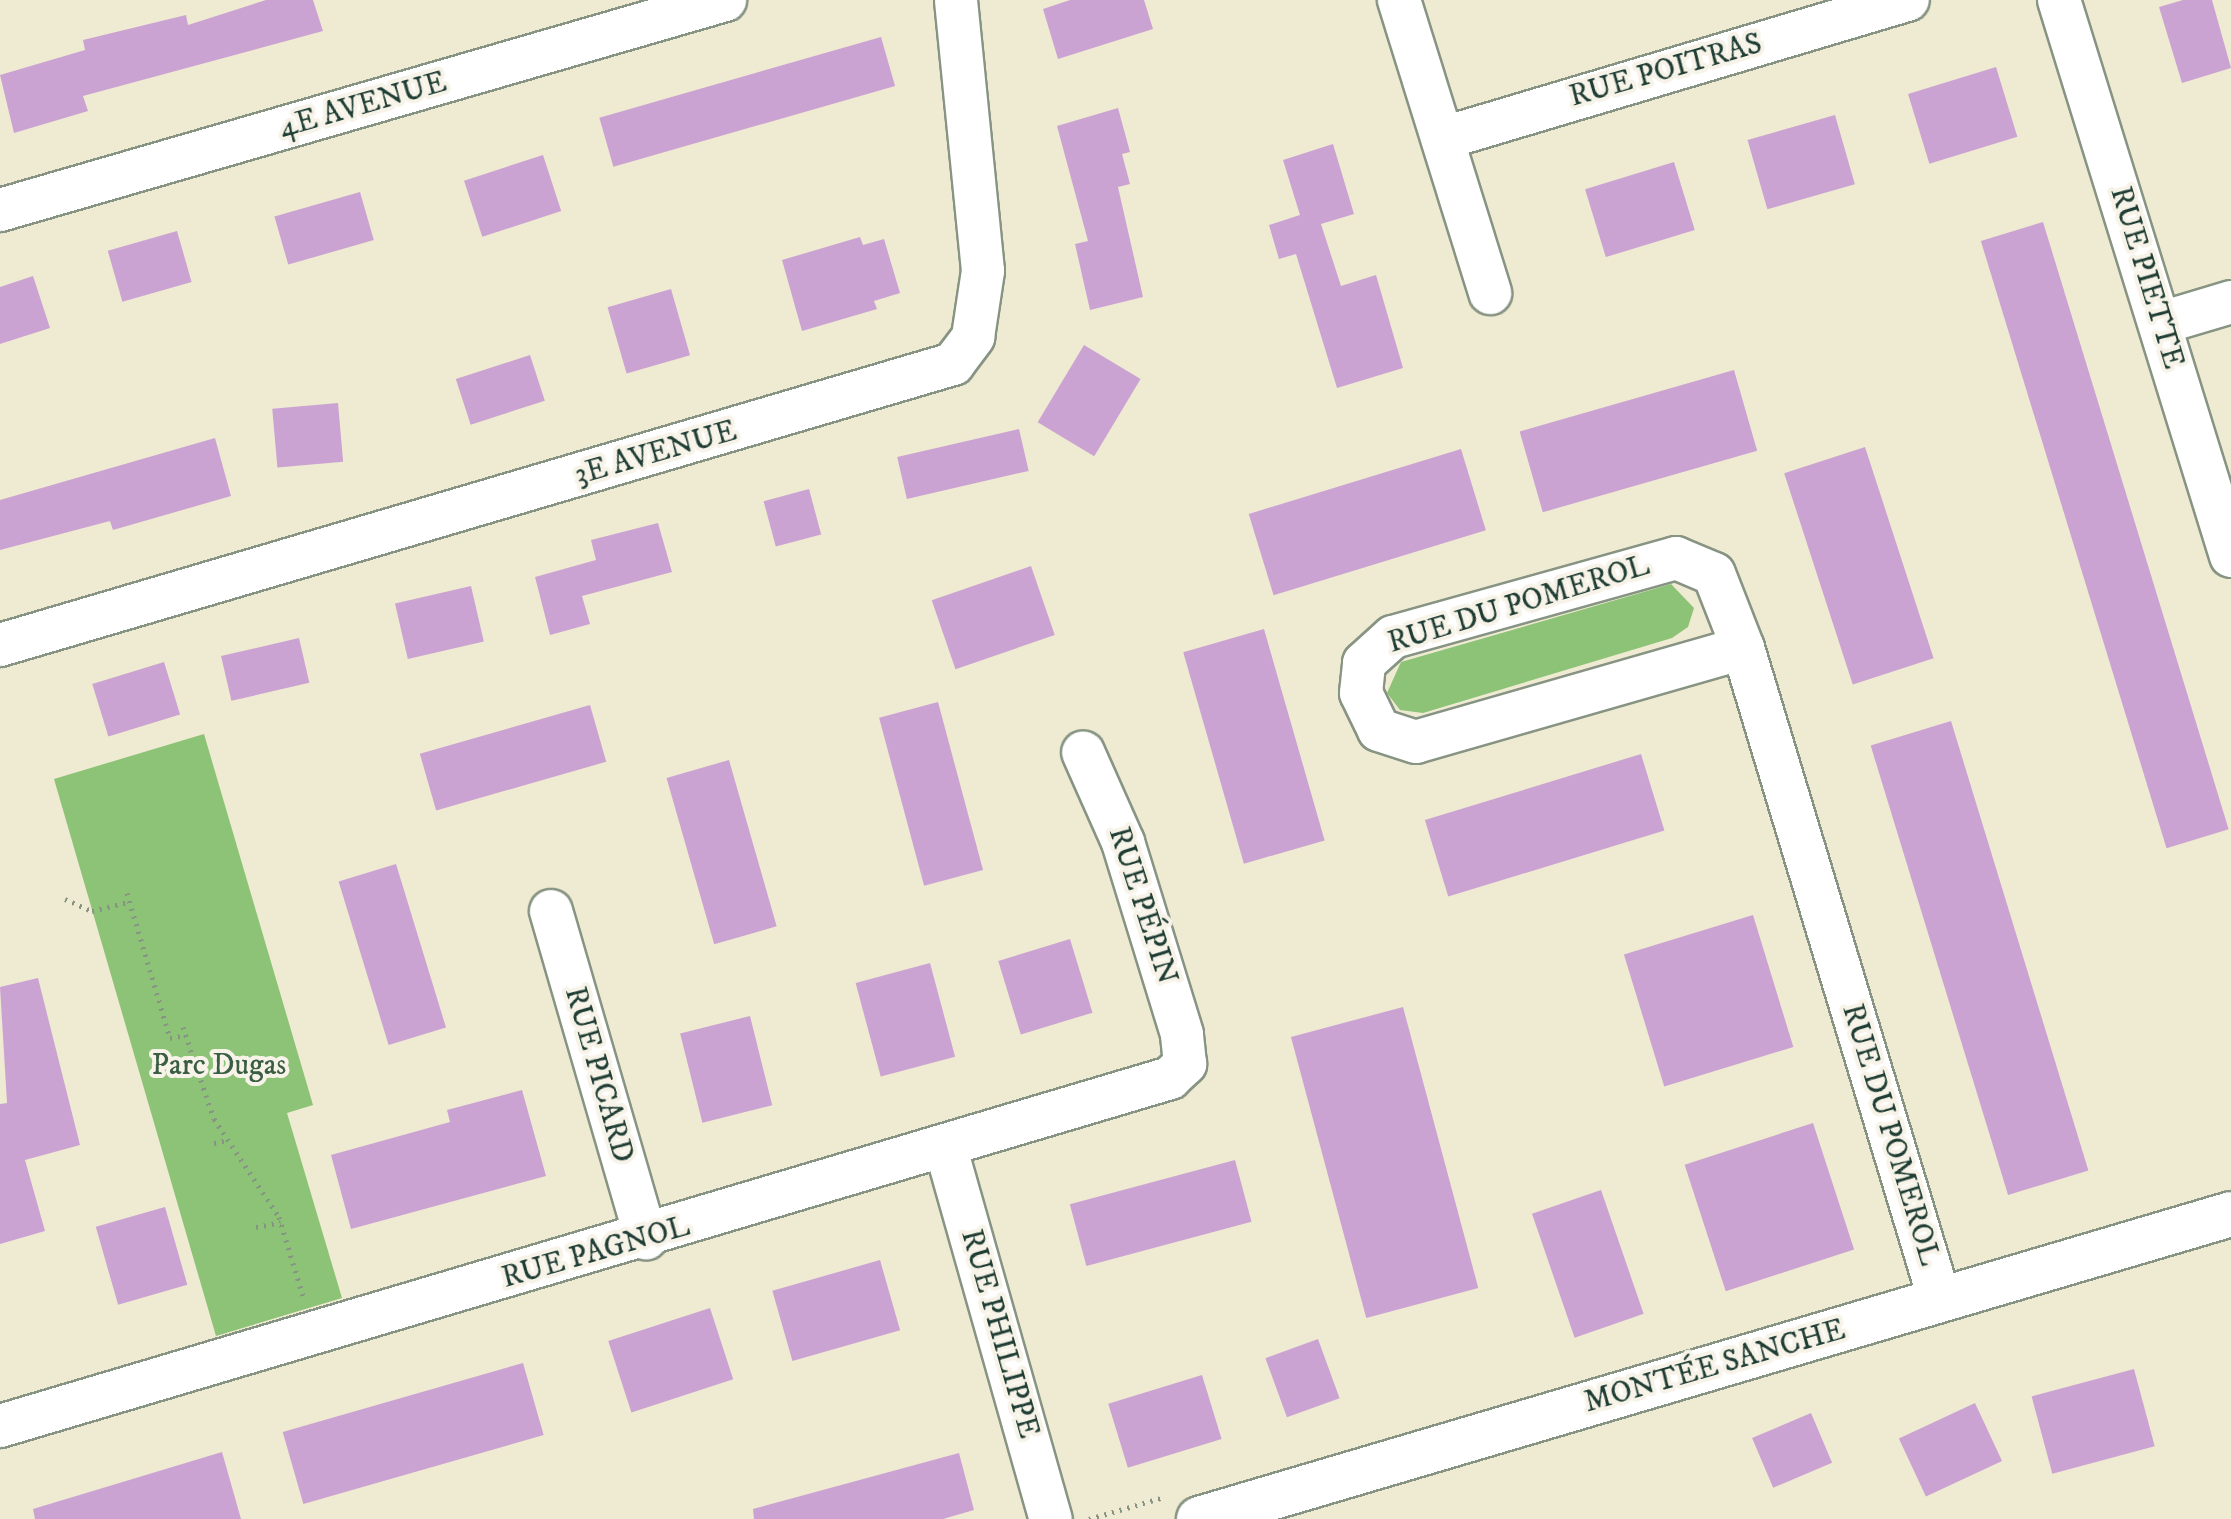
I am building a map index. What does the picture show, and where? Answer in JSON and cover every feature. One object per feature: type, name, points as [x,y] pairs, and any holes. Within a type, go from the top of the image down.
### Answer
[{"type":"street","name":"4E AVENUE","points":[[0,210],[725,0]]},
{"type":"street","name":"3E AVENUE","points":[[0,645],[953,364],[973,337],[983,271],[956,0]]},
{"type":"street","points":[[1399,0],[1490,293]]},
{"type":"street","name":"RUE PIETTE","points":[[2059,0],[2231,556]]},
{"type":"street","name":"RUE POITRAS","points":[[1444,138],[1894,2]]},
{"type":"street","points":[[2161,323],[2231,302]]},
{"type":"street","name":"RUE DU POMEROL","points":[[1743,648],[1416,742],[1379,730],[1361,693],[1364,663],[1393,637],[1676,558],[1714,574],[1743,648],[1940,1301]]},
{"type":"street","name":"RUE PÉPIN","points":[[1083,752],[1155,936],[1185,1064]]},
{"type":"street","name":"RUE PICARD","points":[[551,911],[646,1238]]},
{"type":"street","name":"RUE PAGNOL","points":[[0,1426],[1157,1086],[1185,1064]]},
{"type":"street","name":"RUE PHILIPPE","points":[[946,1149],[1051,1519]]},
{"type":"street","name":"MONTÉE SANCHE","points":[[1199,1519],[2231,1214]]},
{"type":"path","points":[[127,893],[170,1038],[185,1035]]},
{"type":"path","points":[[65,899],[92,911],[129,902]]},
{"type":"path","points":[[183,1027],[198,1073],[227,1140],[281,1222],[306,1309]]},
{"type":"path","points":[[198,1073],[209,1070]]},
{"type":"path","points":[[214,1143],[227,1140]]},
{"type":"path","points":[[256,1227],[281,1222]]},
{"type":"green space","points":[[1671,584],[1694,608],[1688,627],[1672,638],[1423,713],[1400,710],[1387,693],[1401,662]]},
{"type":"green space","name":"Parc Dugas","points":[[204,734],[313,1105],[287,1113],[342,1298],[216,1336],[54,779]]},
{"type":"building","points":[[266,0],[313,0],[323,31],[83,96],[88,111],[14,133],[0,75],[85,50],[83,40],[186,15],[188,25]]},
{"type":"building","points":[[1070,0],[1144,0],[1153,29],[1058,59],[1043,9]]},
{"type":"building","points":[[2183,0],[2212,0],[2231,68],[2182,83],[2159,7]]},
{"type":"building","points":[[881,37],[895,86],[613,167],[599,118]]},
{"type":"building","points":[[1996,67],[2017,137],[1929,164],[1908,94]]},
{"type":"building","points":[[1118,108],[1130,152],[1122,154],[1130,184],[1118,187],[1143,297],[1090,310],[1075,244],[1088,241],[1057,126]]},
{"type":"building","points":[[1835,115],[1855,184],[1767,209],[1748,140]]},
{"type":"building","points":[[1333,144],[1354,214],[1321,224],[1341,286],[1376,275],[1403,368],[1337,388],[1296,254],[1279,259],[1269,225],[1300,215],[1283,160]]},
{"type":"building","points":[[543,155],[561,211],[482,237],[464,181]]},
{"type":"building","points":[[1674,162],[1695,230],[1606,257],[1585,189]]},
{"type":"building","points":[[360,192],[374,240],[288,265],[274,217]]},
{"type":"building","points":[[2043,222],[2229,829],[2166,848],[1981,241]]},
{"type":"building","points":[[177,231],[192,282],[122,302],[108,251]]},
{"type":"building","points":[[860,237],[863,245],[884,239],[900,293],[874,301],[877,309],[802,331],[782,260]]},
{"type":"building","points":[[33,276],[50,328],[0,344],[0,287]]},
{"type":"building","points":[[671,289],[690,355],[627,374],[608,307]]},
{"type":"building","points":[[1084,345],[1141,379],[1094,456],[1038,422]]},
{"type":"building","points":[[530,355],[545,401],[471,425],[456,379]]},
{"type":"building","points":[[1734,370],[1757,451],[1543,512],[1520,431]]},
{"type":"building","points":[[338,403],[343,462],[277,468],[272,409]]},
{"type":"building","points":[[1019,429],[1029,471],[907,499],[897,457]]},
{"type":"building","points":[[215,438],[231,496],[113,530],[110,521],[0,550],[0,500]]},
{"type":"building","points":[[1865,447],[1934,658],[1853,684],[1784,473]]},
{"type":"building","points":[[1461,449],[1486,530],[1274,595],[1249,514]]},
{"type":"building","points":[[809,489],[821,534],[776,547],[764,501]]},
{"type":"building","points":[[658,523],[672,572],[582,596],[590,624],[550,635],[535,577],[596,560],[591,540]]},
{"type":"building","points":[[1031,566],[1055,635],[955,669],[932,600]]},
{"type":"building","points":[[471,586],[484,642],[408,659],[395,604]]},
{"type":"building","points":[[1264,629],[1325,840],[1244,864],[1183,652]]},
{"type":"building","points":[[299,638],[309,683],[231,701],[221,656]]},
{"type":"building","points":[[164,662],[180,715],[108,737],[92,684]]},
{"type":"building","points":[[938,702],[983,870],[924,886],[879,718]]},
{"type":"building","points":[[590,705],[606,762],[436,811],[420,754]]},
{"type":"building","points":[[1951,721],[2088,1170],[2008,1195],[1871,746]]},
{"type":"building","points":[[1641,754],[1664,831],[1448,897],[1425,820]]},
{"type":"building","points":[[729,760],[777,926],[714,944],[667,778]]},
{"type":"building","points":[[396,864],[446,1028],[389,1045],[339,882]]},
{"type":"building","points":[[1753,915],[1793,1047],[1664,1086],[1624,954]]},
{"type":"building","points":[[1070,939],[1093,1013],[1021,1035],[998,961]]},
{"type":"building","points":[[930,963],[955,1057],[881,1077],[856,983]]},
{"type":"building","points":[[38,978],[80,1145],[25,1160],[45,1231],[0,1244],[0,1104],[7,1103],[0,987]]},
{"type":"building","points":[[1403,1007],[1478,1288],[1366,1318],[1291,1037]]},
{"type":"building","points":[[750,1016],[772,1105],[702,1123],[680,1033]]},
{"type":"building","points":[[522,1090],[546,1176],[351,1229],[331,1155],[450,1122],[447,1110]]},
{"type":"building","points":[[1813,1123],[1854,1249],[1726,1291],[1685,1165]]},
{"type":"building","points":[[1235,1160],[1252,1222],[1086,1266],[1070,1204]]},
{"type":"building","points":[[1601,1190],[1644,1314],[1575,1338],[1532,1214]]},
{"type":"building","points":[[165,1207],[187,1285],[118,1305],[96,1227]]},
{"type":"building","points":[[880,1260],[900,1330],[792,1361],[772,1291]]},
{"type":"building","points":[[710,1308],[733,1379],[631,1412],[608,1341]]},
{"type":"building","points":[[1318,1339],[1340,1398],[1287,1417],[1265,1358]]},
{"type":"building","points":[[523,1363],[544,1435],[303,1504],[283,1432]]},
{"type":"building","points":[[2134,1369],[2155,1446],[2052,1474],[2032,1396]]},
{"type":"building","points":[[1202,1375],[1222,1439],[1128,1468],[1108,1404]]},
{"type":"building","points":[[1975,1403],[2002,1461],[1926,1497],[1899,1438]]},
{"type":"building","points":[[1811,1413],[1832,1463],[1773,1488],[1752,1438]]},
{"type":"building","points":[[222,1452],[241,1519],[35,1519],[33,1509]]},
{"type":"building","points":[[959,1453],[974,1510],[943,1519],[754,1519],[753,1509]]}]
